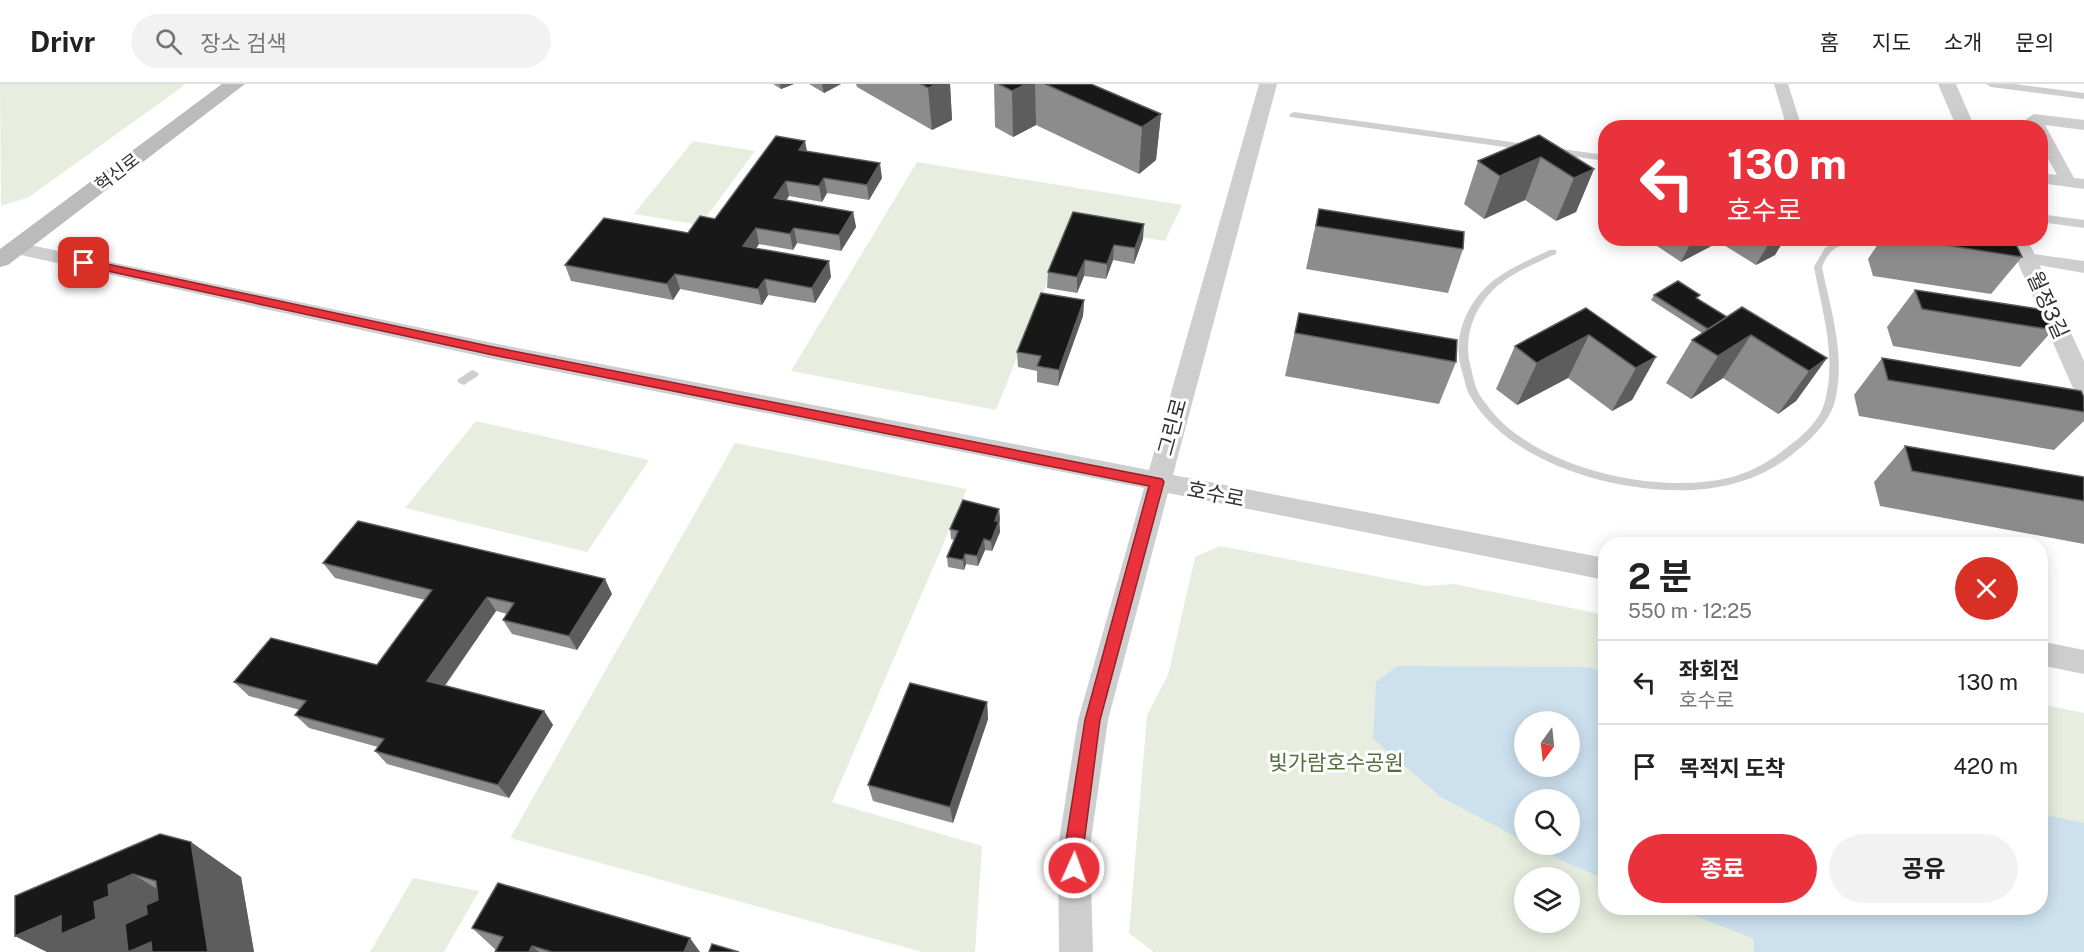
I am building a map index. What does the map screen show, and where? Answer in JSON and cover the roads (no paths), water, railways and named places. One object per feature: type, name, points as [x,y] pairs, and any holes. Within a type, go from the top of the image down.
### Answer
[{"type":"main road","name":"혁신로","points":[[4,249],[235,84]]},
{"type":"street","name":"그린로","points":[[1076,952],[1074,847],[1093,720],[1268,84]]},
{"type":"street","points":[[1781,84],[1792,120]]},
{"type":"street","points":[[1947,84],[1963,120]]},
{"type":"street","points":[[1991,84],[2084,96]]},
{"type":"street","points":[[1294,116],[1598,157]]},
{"type":"street","points":[[2035,120],[2034,118],[2084,125]]},
{"type":"street","points":[[2048,140],[2076,183]]},
{"type":"street","points":[[2048,179],[2076,183]]},
{"type":"street","points":[[2048,219],[2084,224]]},
{"type":"street","name":"호수로","points":[[4,249],[493,351],[1598,568]]},
{"type":"street","name":"월정3길","points":[[2019,251],[2084,267]]},
{"type":"street","name":"월정3길","points":[[2019,251],[2084,386]]},
{"type":"street","points":[[2048,655],[2084,662]]},
{"type":"lane","points":[[1552,252],[1497,281],[1469,315],[1463,349],[1467,379],[1472,393],[1494,421],[1512,436],[1554,461],[1592,474],[1627,482],[1655,486],[1694,486],[1728,482],[1776,462],[1812,433],[1829,403],[1835,354],[1833,332],[1818,267],[1821,256],[1832,246]]},
{"type":"water","points":[[1397,666],[1588,667],[1598,671],[1598,876],[1551,855],[1580,855],[1580,789],[1514,789],[1514,836],[1441,797],[1373,739],[1376,682]]},
{"type":"water","points":[[2048,816],[2084,823],[2084,952],[1754,952],[1754,939],[1694,915],[2048,915]]},
{"type":"park label","name":"빛가람호수공원","points":[[1336,762]]}]
